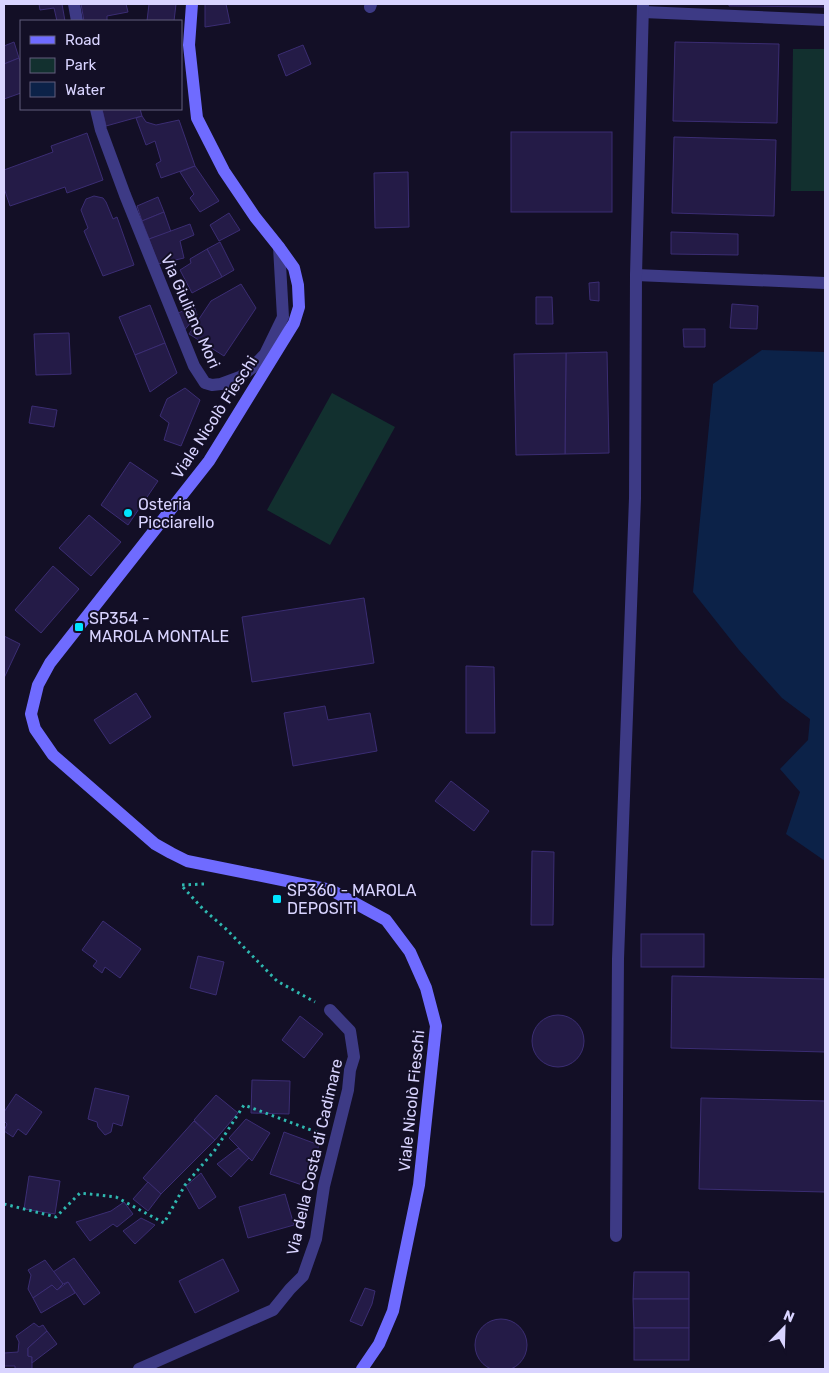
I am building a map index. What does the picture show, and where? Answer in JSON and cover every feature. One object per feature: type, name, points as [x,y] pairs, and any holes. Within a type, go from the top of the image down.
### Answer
[{"type":"main road","name":"Viale Nicolò Fieschi","points":[[192,4],[189,45],[197,118],[224,171],[255,218],[294,268],[298,285],[299,307],[294,322],[209,461],[50,663],[38,685],[31,714],[35,729],[53,756],[156,844],[187,860],[331,890],[386,920],[410,952],[426,988],[436,1026],[419,1185],[393,1312],[379,1344],[362,1369]]},
{"type":"street","points":[[74,4],[78,20]]},
{"type":"street","points":[[616,1236],[618,959],[635,498],[636,275],[643,8],[825,20]]},
{"type":"street","name":"Via Giuliano Mori","points":[[96,110],[101,130],[125,195],[194,366],[205,383],[212,385],[221,384],[240,377],[252,368],[265,354],[283,316],[279,247]]},
{"type":"street","points":[[636,275],[825,283]]},
{"type":"street","name":"Via della Costa di Cadimare","points":[[139,1369],[273,1310],[303,1276],[316,1239],[324,1186],[348,1090],[350,1070],[354,1057],[350,1031],[330,1010]]},
{"type":"path","points":[[211,884],[181,885],[277,981],[330,1010]]},
{"type":"path","points":[[4,1204],[56,1216],[80,1193],[116,1197],[164,1222],[185,1185],[215,1150],[244,1105],[319,1134],[321,1127]]},
{"type":"green space","points":[[793,49],[825,49],[825,191],[791,191]]},
{"type":"green space","points":[[332,393],[395,427],[330,545],[267,510]]},
{"type":"water","points":[[762,350],[825,352],[825,861],[786,834],[800,792],[780,769],[808,740],[810,719],[782,698],[739,650],[693,592],[713,384]]},
{"type":"building","points":[[39,4],[62,4],[65,20],[57,20],[54,8],[40,10]]},
{"type":"building","points":[[81,4],[126,4],[128,12],[107,16],[107,20],[84,20]]},
{"type":"building","points":[[149,4],[176,4],[174,20],[147,20]]},
{"type":"building","points":[[205,4],[226,4],[230,23],[205,27]]},
{"type":"building","points":[[729,4],[825,4],[825,7],[729,6]]},
{"type":"building","points":[[14,42],[19,58],[4,64],[4,46]]},
{"type":"building","points":[[675,42],[779,44],[777,123],[673,121]]},
{"type":"building","points":[[303,45],[311,64],[286,76],[278,55]]},
{"type":"building","points":[[19,58],[20,61],[20,93],[4,99],[4,64]]},
{"type":"building","points":[[102,110],[140,110],[142,116],[106,126]]},
{"type":"building","points":[[142,116],[146,122],[156,125],[179,120],[195,166],[161,178],[156,164],[161,161],[155,141],[146,145],[136,118]]},
{"type":"building","points":[[511,132],[612,132],[612,212],[511,212]]},
{"type":"building","points":[[87,133],[103,180],[67,193],[65,187],[10,206],[4,188],[4,170],[53,152],[51,146]]},
{"type":"building","points":[[674,137],[776,140],[774,216],[672,213]]},
{"type":"building","points":[[195,166],[219,201],[200,212],[190,198],[194,194],[180,172]]},
{"type":"building","points":[[408,172],[409,227],[375,228],[374,173]]},
{"type":"building","points":[[94,196],[103,198],[113,219],[117,217],[134,265],[103,276],[84,231],[88,228],[81,210],[86,199]]},
{"type":"building","points":[[158,197],[164,212],[142,221],[137,206]]},
{"type":"building","points":[[164,212],[171,232],[149,239],[142,221]]},
{"type":"building","points":[[229,213],[240,230],[219,241],[210,225]]},
{"type":"building","points":[[190,224],[194,235],[180,241],[184,258],[158,264],[149,239]]},
{"type":"building","points":[[671,232],[738,234],[738,255],[671,254]]},
{"type":"building","points":[[220,242],[234,270],[222,277],[207,249]]},
{"type":"building","points":[[207,249],[222,277],[192,293],[180,270],[191,263],[190,259]]},
{"type":"building","points":[[599,282],[599,301],[590,300],[589,283]]},
{"type":"building","points":[[241,284],[256,308],[224,356],[189,334],[211,301]]},
{"type":"building","points":[[536,297],[552,297],[553,324],[536,324]]},
{"type":"building","points":[[732,304],[758,306],[757,329],[730,328]]},
{"type":"building","points":[[150,305],[165,343],[135,355],[119,317]]},
{"type":"building","points":[[194,306],[197,315],[182,333],[176,314]]},
{"type":"building","points":[[683,329],[705,329],[705,347],[684,347]]},
{"type":"building","points":[[69,333],[71,374],[36,375],[34,334]]},
{"type":"building","points":[[165,343],[177,373],[150,392],[135,355]]},
{"type":"building","points":[[607,352],[609,453],[565,454],[566,353]]},
{"type":"building","points":[[566,353],[565,454],[516,455],[514,354]]},
{"type":"building","points":[[185,388],[200,400],[181,446],[164,440],[169,423],[160,416],[167,399]]},
{"type":"building","points":[[32,406],[57,410],[54,427],[29,423]]},
{"type":"building","points":[[130,462],[158,481],[128,525],[101,505]]},
{"type":"building","points":[[89,515],[121,542],[91,576],[59,548]]},
{"type":"building","points":[[53,566],[79,589],[41,633],[15,610]]},
{"type":"building","points":[[364,598],[374,663],[252,682],[242,617]]},
{"type":"building","points":[[4,636],[20,644],[4,678]]},
{"type":"building","points":[[466,666],[494,667],[495,733],[466,733]]},
{"type":"building","points":[[136,693],[151,717],[110,744],[94,720]]},
{"type":"building","points":[[325,706],[328,720],[370,713],[377,751],[293,766],[284,713]]},
{"type":"building","points":[[451,781],[489,811],[474,831],[435,801]]},
{"type":"building","points":[[532,851],[554,852],[553,925],[531,925]]},
{"type":"building","points":[[103,921],[141,949],[120,978],[105,967],[102,973],[93,966],[97,961],[82,950]]},
{"type":"building","points":[[641,934],[704,934],[704,967],[641,967]]},
{"type":"building","points":[[198,956],[224,962],[216,995],[190,988]]},
{"type":"building","points":[[672,976],[825,979],[825,1052],[671,1048]]},
{"type":"building","points":[[558,1015],[568,1017],[576,1023],[582,1031],[584,1041],[582,1051],[576,1059],[568,1065],[558,1067],[548,1065],[540,1059],[534,1051],[532,1041],[534,1031],[540,1023],[548,1017]]},
{"type":"building","points":[[300,1016],[323,1034],[304,1058],[282,1040]]},
{"type":"building","points":[[252,1080],[290,1081],[289,1114],[251,1113]]},
{"type":"building","points":[[95,1088],[129,1096],[122,1126],[113,1123],[111,1132],[105,1135],[98,1127],[97,1122],[88,1119]]},
{"type":"building","points":[[16,1094],[42,1112],[26,1135],[18,1129],[13,1137],[4,1131],[7,1124],[4,1121],[4,1112]]},
{"type":"building","points":[[216,1095],[238,1113],[215,1140],[194,1120]]},
{"type":"building","points":[[701,1098],[825,1101],[825,1192],[699,1189]]},
{"type":"building","points":[[246,1119],[270,1133],[252,1161],[229,1138]]},
{"type":"building","points":[[194,1121],[215,1140],[161,1194],[143,1178]]},
{"type":"building","points":[[284,1132],[319,1145],[305,1186],[270,1174]]},
{"type":"building","points":[[238,1148],[249,1158],[231,1177],[217,1164]]},
{"type":"building","points":[[201,1173],[216,1197],[199,1209],[186,1186]]},
{"type":"building","points":[[29,1176],[60,1181],[55,1214],[24,1209]]},
{"type":"building","points":[[148,1182],[161,1194],[148,1211],[133,1199]]},
{"type":"building","points":[[285,1194],[294,1225],[248,1238],[239,1207]]},
{"type":"building","points":[[124,1202],[133,1214],[117,1227],[113,1224],[90,1241],[76,1222],[111,1211]]},
{"type":"building","points":[[141,1218],[155,1225],[135,1244],[123,1231]]},
{"type":"building","points":[[74,1258],[100,1293],[84,1305],[68,1282],[63,1284],[53,1272]]},
{"type":"building","points":[[223,1259],[239,1291],[195,1313],[179,1281]]},
{"type":"building","points":[[45,1260],[63,1284],[57,1290],[52,1285],[33,1298],[28,1289],[31,1275],[28,1270]]},
{"type":"building","points":[[634,1272],[689,1272],[689,1299],[633,1299]]},
{"type":"building","points":[[68,1282],[75,1293],[41,1313],[33,1298],[52,1285],[57,1290]]},
{"type":"building","points":[[365,1288],[375,1291],[372,1304],[362,1326],[350,1321]]},
{"type":"building","points":[[633,1299],[689,1299],[689,1328],[634,1328]]},
{"type":"building","points":[[501,1319],[511,1321],[519,1327],[525,1335],[527,1345],[525,1355],[519,1363],[511,1369],[501,1371],[491,1369],[483,1363],[477,1355],[475,1345],[477,1335],[483,1327],[491,1321]]},
{"type":"building","points":[[34,1323],[39,1327],[43,1325],[47,1331],[28,1348],[28,1356],[32,1357],[32,1369],[15,1369],[15,1366],[4,1366],[4,1353],[18,1352],[19,1342],[16,1336]]},
{"type":"building","points":[[634,1328],[689,1328],[689,1360],[634,1360]]},
{"type":"building","points":[[47,1331],[57,1344],[32,1363],[32,1357],[28,1356],[28,1348]]},
{"type":"place","name":"Osteria Picciarello","points":[[128,513]]},
{"type":"place","name":"SP354 - MAROLA MONTALE","points":[[79,627]]},
{"type":"place","name":"SP360 - MAROLA DEPOSITI","points":[[277,899]]}]
